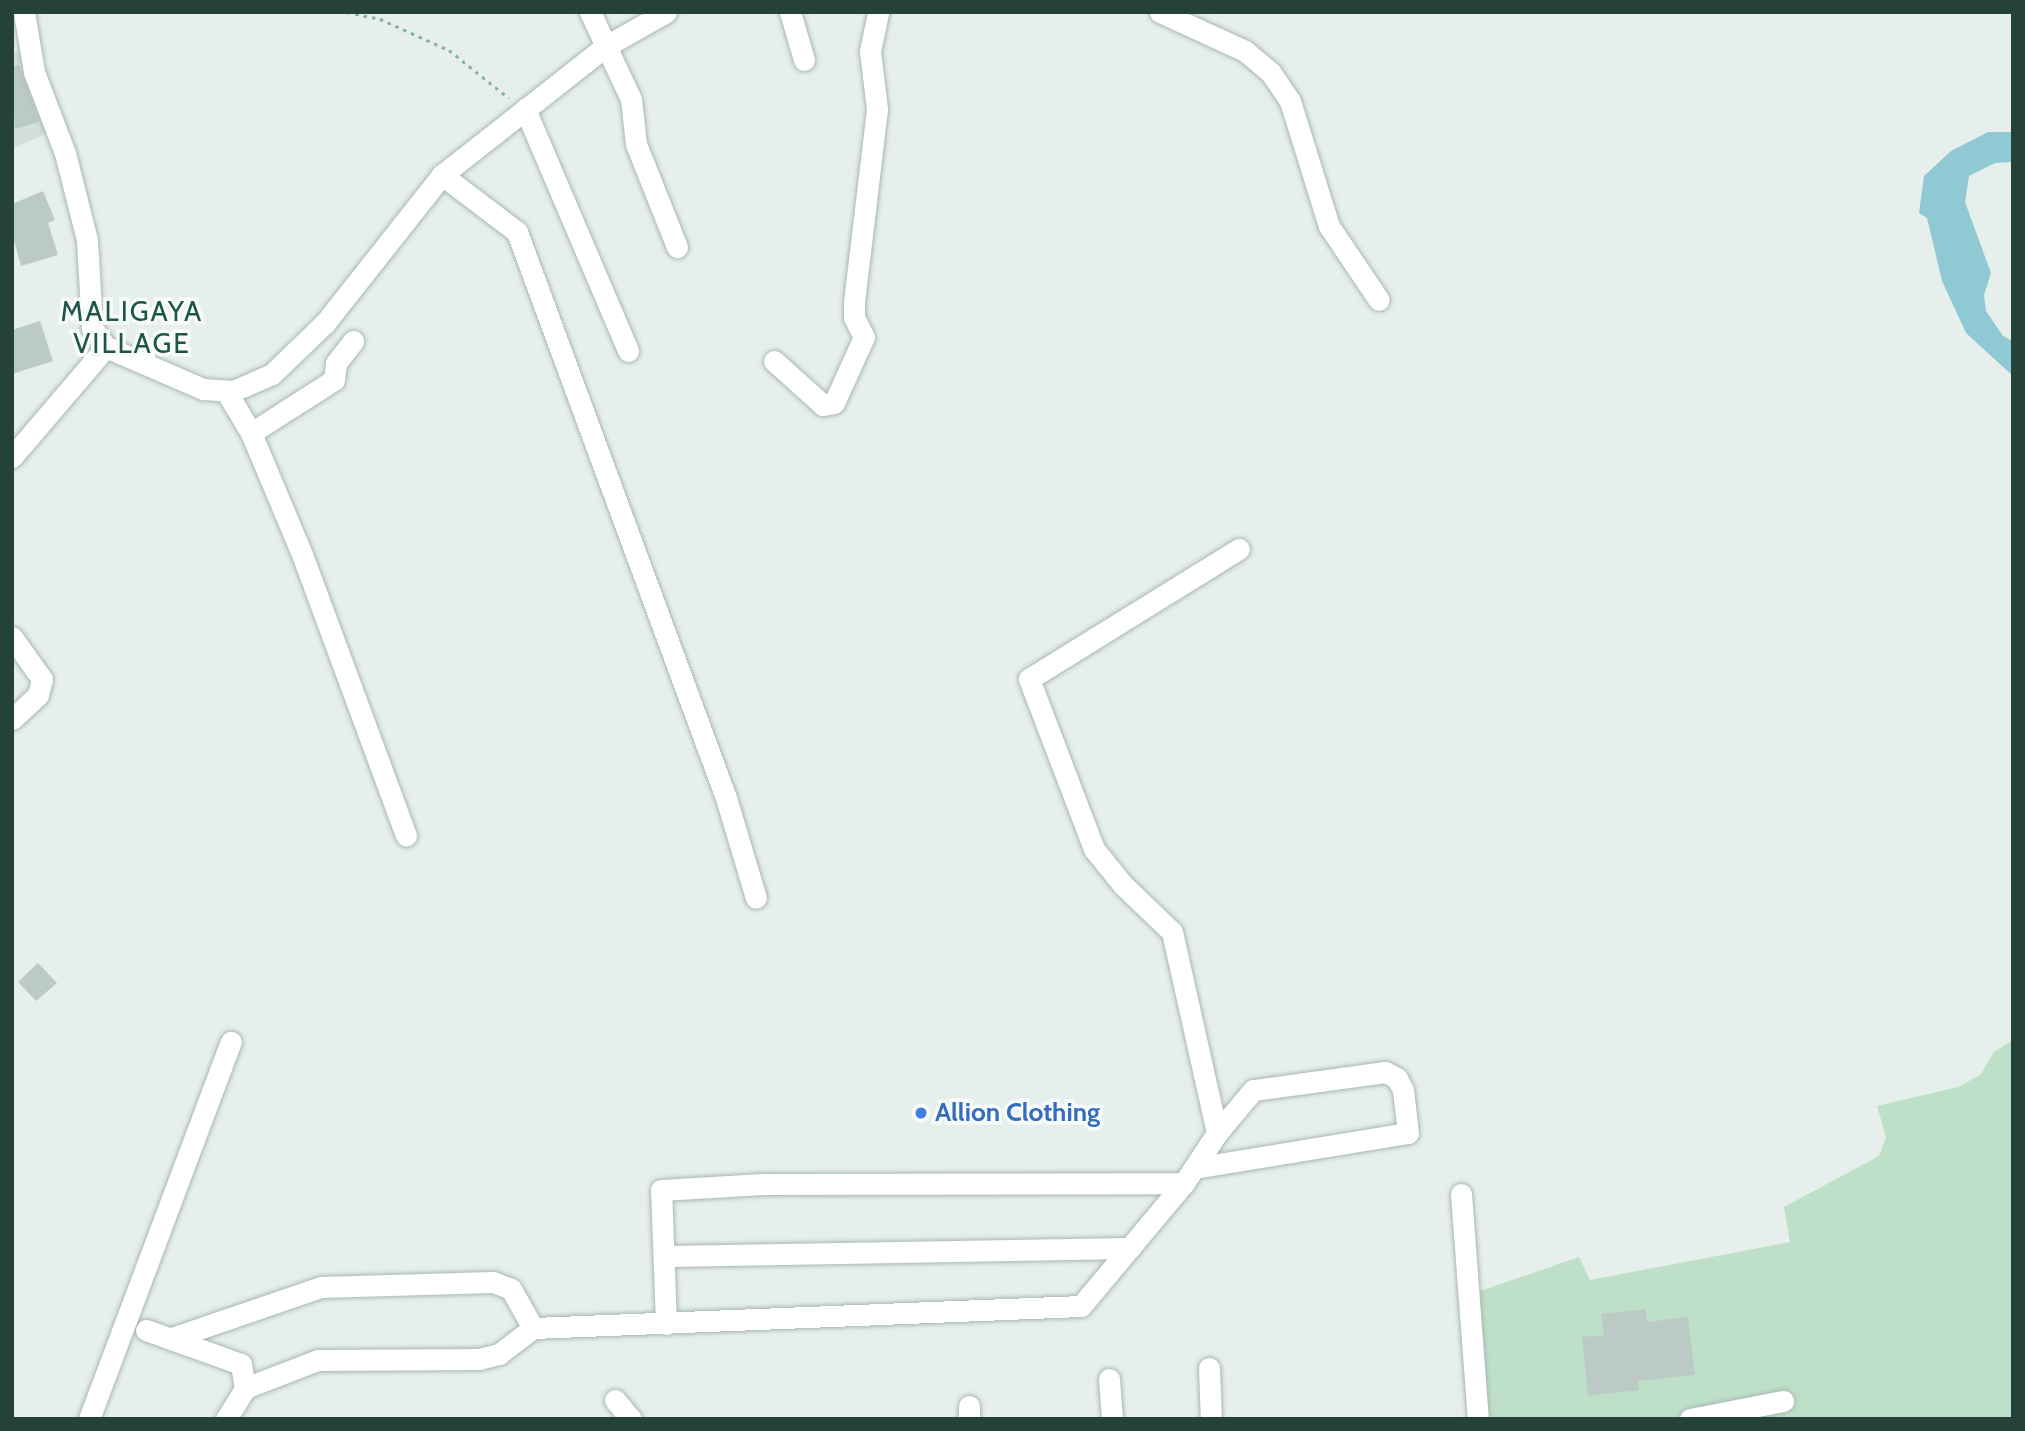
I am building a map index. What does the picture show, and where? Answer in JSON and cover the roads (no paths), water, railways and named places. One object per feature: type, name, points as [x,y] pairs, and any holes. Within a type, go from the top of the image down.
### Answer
[{"type":"street","points":[[24,12],[34,72],[65,153],[87,240],[92,328],[106,347],[203,389],[226,391],[272,374],[325,323],[442,175],[606,46],[666,12]]},
{"type":"street","points":[[590,12],[631,99],[636,144],[677,247]]},
{"type":"street","points":[[790,12],[804,60]]},
{"type":"street","points":[[774,361],[823,405],[834,402],[864,337],[854,317],[854,302],[877,109],[870,51],[878,12]]},
{"type":"street","points":[[1160,12],[1245,51],[1271,73],[1290,100],[1329,226],[1379,300]]},
{"type":"street","points":[[526,109],[628,351]]},
{"type":"street","points":[[442,175],[517,232],[726,798],[756,898]]},
{"type":"street","points":[[251,433],[334,380],[336,363],[351,349],[353,341]]},
{"type":"street","points":[[12,457],[106,347]]},
{"type":"street","points":[[226,391],[251,433],[308,570],[406,836]]},
{"type":"street","points":[[1217,1133],[1172,932],[1123,885],[1094,849],[1029,679],[1239,549]]},
{"type":"street","points":[[12,636],[42,679],[38,695],[12,719]]},
{"type":"street","points":[[89,1419],[231,1042]]},
{"type":"street","points":[[226,1419],[245,1388],[318,1360],[480,1359],[499,1354],[533,1328],[666,1324],[1082,1306],[1189,1176],[1217,1133],[1253,1090],[1385,1072],[1397,1077],[1403,1090],[1408,1133],[1189,1176],[763,1184],[661,1189],[666,1324]]},
{"type":"street","points":[[1461,1194],[1478,1419]]},
{"type":"street","points":[[664,1256],[1130,1248]]},
{"type":"street","points":[[172,1338],[321,1287],[493,1283],[511,1289],[533,1328]]},
{"type":"street","points":[[146,1330],[241,1364],[245,1388]]},
{"type":"street","points":[[1209,1368],[1211,1419]]},
{"type":"street","points":[[1109,1378],[1112,1419]]},
{"type":"street","points":[[615,1399],[631,1419]]},
{"type":"street","points":[[1690,1419],[1783,1401]]},
{"type":"water","points":[[1988,132],[2013,132],[2013,162],[1995,163],[1969,176],[1965,202],[1991,273],[1984,295],[1986,311],[2003,336],[2013,341],[2013,376],[1966,333],[1942,281],[1927,218],[1919,213],[1924,176],[1951,151]]},
{"type":"place","name":"Allion Clothing","points":[[921,1113]]},
{"type":"district","name":"MALIGAYA VILLAGE","points":[[132,327]]}]
